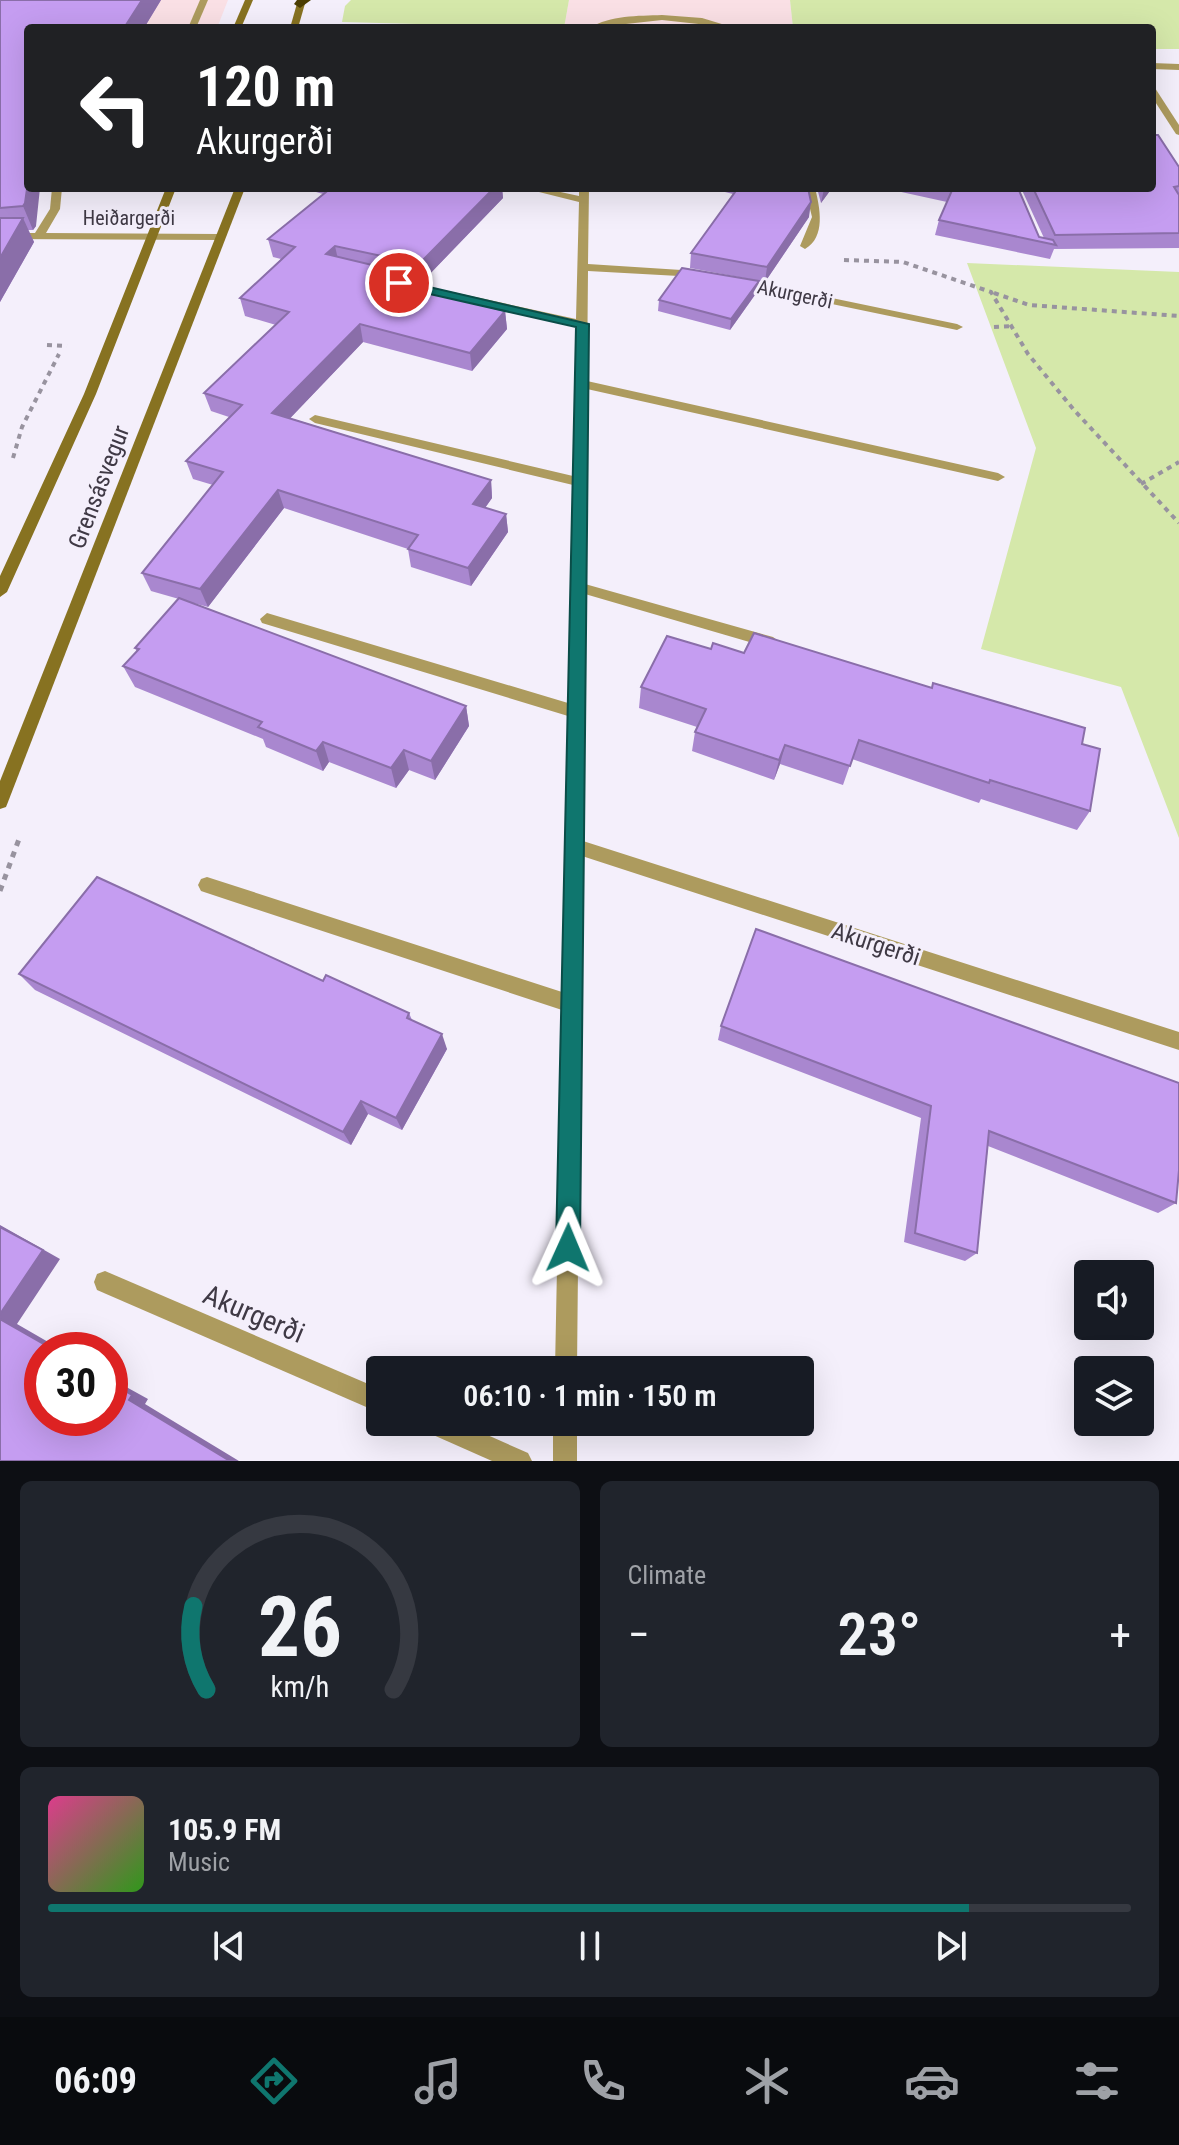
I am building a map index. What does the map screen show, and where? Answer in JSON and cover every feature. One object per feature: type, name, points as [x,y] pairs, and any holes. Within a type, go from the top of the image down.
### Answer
[{"type":"main road","points":[[239,24],[249,0]]},
{"type":"main road","points":[[295,24],[302,1]]},
{"type":"main road","name":"Grensásvegur","points":[[0,592],[90,394],[169,192]]},
{"type":"main road","name":"Grensásvegur","points":[[0,802],[238,192]]},
{"type":"street","points":[[194,24],[204,0]]},
{"type":"street","points":[[604,24],[632,19],[717,24]]},
{"type":"street","points":[[1156,66],[1179,67]]},
{"type":"street","points":[[1156,96],[1179,132]]},
{"type":"street","name":"Heiðargerði","points":[[39,236],[55,209],[57,192]]},
{"type":"street","points":[[805,246],[817,217],[811,192]]},
{"type":"street","points":[[566,1356],[584,194]]},
{"type":"street","name":"Heiðargerði","points":[[0,236],[219,237]]},
{"type":"street","points":[[583,267],[718,278]]},
{"type":"street","points":[[384,280],[582,324]]},
{"type":"street","name":"Akurgerði","points":[[732,281],[957,327]]},
{"type":"street","points":[[582,384],[998,477]]},
{"type":"street","points":[[315,419],[580,482]]},
{"type":"street","points":[[578,587],[787,647]]},
{"type":"street","points":[[267,619],[576,712]]},
{"type":"street","name":"Akurgerði","points":[[574,846],[1179,1041]]},
{"type":"street","points":[[207,885],[572,1004]]},
{"type":"street","name":"Akurgerði","points":[[105,1282],[366,1395]]},
{"type":"street","points":[[462,1436],[520,1461]]},
{"type":"street","points":[[565,1436],[565,1461]]},
{"type":"path","points":[[903,262],[1029,305],[1179,316]]},
{"type":"path","points":[[991,292],[1028,354],[1179,523]]},
{"type":"path","points":[[1141,484],[1179,462]]},
{"type":"shaded area","points":[[0,0],[228,0],[219,24],[24,24]]},
{"type":"shaded area","points":[[569,0],[790,0],[793,24],[565,24]]},
{"type":"green space","points":[[351,0],[569,0],[565,24],[342,22],[345,6]]},
{"type":"green space","points":[[790,0],[1179,0],[1179,49],[1156,49],[1156,24],[793,24]]},
{"type":"green space","points":[[967,263],[1179,272],[1179,838],[1121,687],[981,649],[1036,448]]},
{"type":"building","points":[[0,0],[142,0],[127,24],[24,24],[24,192],[27,192],[23,206],[0,208]]},
{"type":"building","points":[[1158,135],[1179,167],[1179,186],[1174,187],[1179,195],[1179,233],[1055,235],[1035,192],[1156,192]]},
{"type":"building","points":[[326,192],[490,192],[419,264],[335,246],[326,254],[410,274],[400,284],[505,311],[470,353],[360,324],[272,413],[491,480],[473,504],[506,514],[468,568],[408,549],[418,535],[278,490],[200,589],[142,573],[223,472],[186,461],[242,405],[204,393],[289,312],[240,298],[295,247],[268,239]]},
{"type":"building","points":[[735,192],[809,192],[811,202],[767,267],[691,253]]},
{"type":"building","points":[[951,192],[1020,192],[1039,237],[1053,240],[1056,245],[939,220]]},
{"type":"building","points":[[0,218],[23,218],[0,258]]},
{"type":"building","points":[[682,268],[759,281],[731,319],[659,300]]},
{"type":"building","points":[[179,598],[466,706],[431,761],[404,750],[391,768],[323,742],[316,751],[258,727],[262,722],[123,666]]},
{"type":"building","points":[[754,633],[932,688],[933,683],[1085,728],[1082,744],[1100,749],[1090,811],[990,780],[989,783],[859,740],[850,766],[785,745],[779,760],[695,732],[706,709],[641,687],[667,636],[711,649],[713,643],[744,653]]},
{"type":"building","points":[[97,877],[323,981],[326,975],[409,1013],[407,1018],[442,1034],[396,1118],[361,1101],[343,1132],[19,974]]},
{"type":"building","points":[[756,929],[1179,1083],[1176,1203],[989,1131],[977,1253],[915,1233],[931,1106],[721,1026]]},
{"type":"building","points":[[0,1227],[43,1250],[0,1314]]},
{"type":"building","points":[[0,1319],[24,1333],[24,1436],[128,1436],[128,1393],[132,1395],[129,1400],[230,1461],[0,1461]]},
{"type":"route","points":[[399,283],[582,324],[568,1248]]}]
